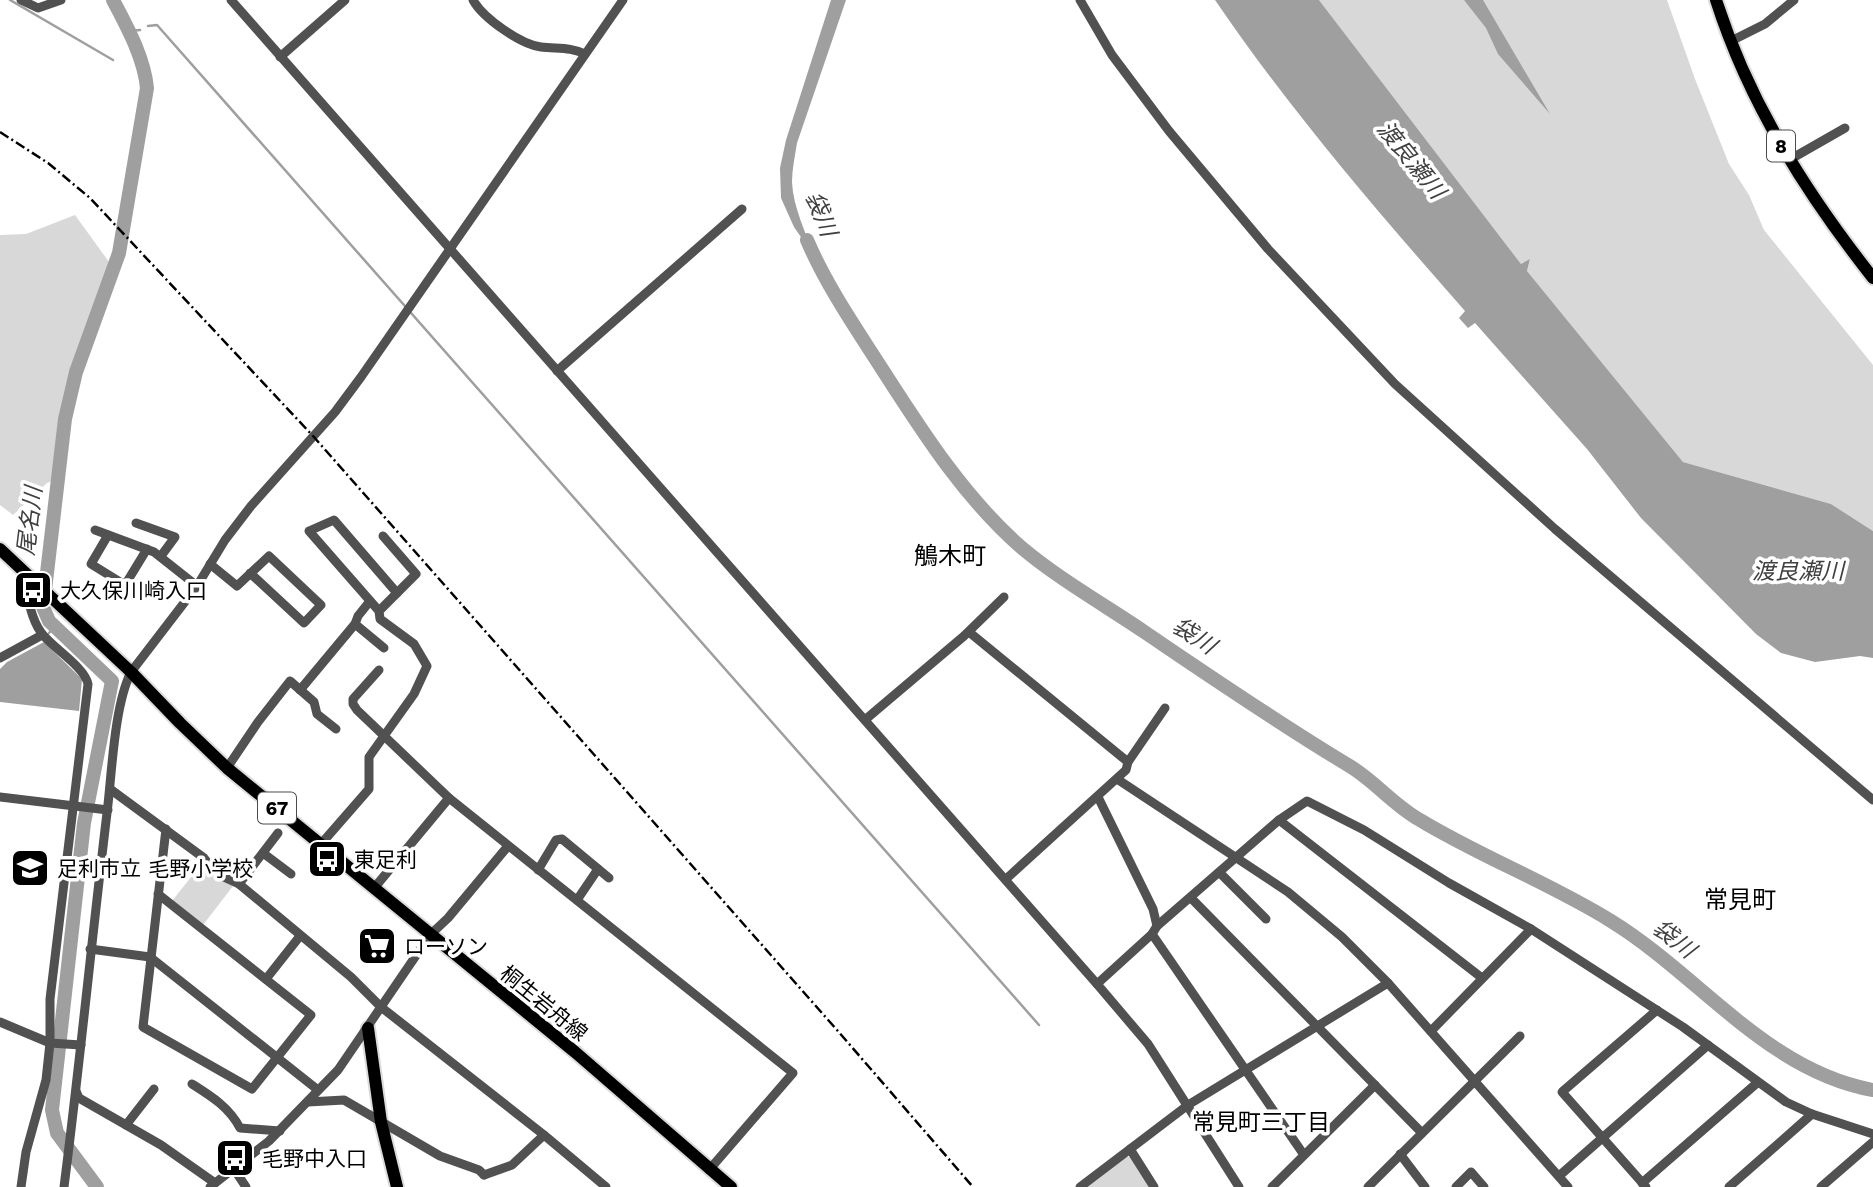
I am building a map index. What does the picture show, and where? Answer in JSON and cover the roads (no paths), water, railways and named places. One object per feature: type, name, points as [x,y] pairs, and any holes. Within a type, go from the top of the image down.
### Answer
[{"type":"main road","name":"8","points":[[1716,0],[1753,95],[1789,160],[1873,278]]},
{"type":"main road","name":"67","points":[[0,549],[20,569]]},
{"type":"main road","name":"桐生岩舟線","points":[[20,569],[131,672],[227,768],[575,1052],[727,1186]]},
{"type":"main road","points":[[368,1028],[381,1122],[397,1187]]},
{"type":"street","points":[[21,0],[38,8],[61,0]]},
{"type":"street","points":[[231,0],[866,719],[1148,1044],[1239,1187]]},
{"type":"street","points":[[281,57],[345,0]]},
{"type":"street","points":[[472,0],[477,9],[507,32],[528,43],[538,47],[574,49],[585,54]]},
{"type":"street","points":[[64,1182],[76,1091],[76,1045],[121,699],[131,672],[197,586],[225,540],[258,498],[335,412],[623,0]]},
{"type":"street","points":[[1080,0],[1112,55],[1169,131],[1268,249],[1395,384],[1518,497],[1873,800]]},
{"type":"street","points":[[1731,41],[1765,24],[1794,0]]},
{"type":"street","points":[[1789,160],[1845,128]]},
{"type":"street","points":[[557,372],[742,209]]},
{"type":"street","points":[[321,844],[369,789],[369,757],[414,694],[427,666],[414,644],[380,619],[379,611],[309,531],[334,520],[397,593]]},
{"type":"street","points":[[136,523],[175,537],[161,556]]},
{"type":"street","points":[[95,530],[161,556],[197,586]]},
{"type":"street","points":[[108,535],[90,564],[125,585],[147,549]]},
{"type":"street","points":[[379,611],[416,574],[383,536]]},
{"type":"street","points":[[210,564],[237,586],[250,573],[269,556],[321,605],[304,623],[250,573]]},
{"type":"street","points":[[20,569],[28,589],[32,613],[43,635],[84,674],[88,684],[78,806],[50,999],[52,1042],[46,1080],[26,1152],[21,1187]]},
{"type":"street","points":[[866,719],[969,632],[1004,597]]},
{"type":"street","points":[[300,690],[355,624],[370,601]]},
{"type":"street","points":[[355,624],[384,648]]},
{"type":"street","points":[[969,632],[1128,762]]},
{"type":"street","points":[[0,658],[43,635]]},
{"type":"street","points":[[379,670],[353,699],[353,704],[385,736],[449,798],[793,1073],[709,1170]]},
{"type":"street","points":[[227,768],[290,681],[314,702],[317,714],[336,729]]},
{"type":"street","points":[[1006,879],[1118,779],[1165,708]]},
{"type":"street","points":[[1118,779],[1288,892],[1316,915],[1388,983],[1568,1187]]},
{"type":"street","points":[[110,789],[204,858],[217,874],[239,884],[351,977],[381,1007],[606,1187]]},
{"type":"street","points":[[0,797],[108,810]]},
{"type":"street","points":[[1098,797],[1153,909],[1155,930],[1304,1155]]},
{"type":"street","points":[[375,887],[449,798]]},
{"type":"street","points":[[1097,984],[1279,820],[1302,803],[1313,804],[1364,830],[1449,883],[1531,929],[1657,1010],[1786,1102],[1812,1114],[1873,1134]]},
{"type":"street","points":[[1279,820],[1482,978]]},
{"type":"street","points":[[158,894],[311,1015],[251,1089],[142,1027],[150,957],[166,829]]},
{"type":"street","points":[[239,884],[278,833]]},
{"type":"street","points":[[538,870],[555,840],[562,839],[610,878]]},
{"type":"street","points":[[76,1091],[79,1098],[161,1145],[213,1185],[280,1131],[338,1070],[430,935],[448,918],[508,846]]},
{"type":"street","points":[[263,853],[291,874]]},
{"type":"street","points":[[577,900],[598,869]]},
{"type":"street","points":[[1220,873],[1266,919]]},
{"type":"street","points":[[1191,898],[1422,1133]]},
{"type":"street","points":[[1431,1031],[1531,929]]},
{"type":"street","points":[[266,979],[300,936]]},
{"type":"street","points":[[90,949],[150,957],[318,1090]]},
{"type":"street","points":[[1080,1187],[1188,1105],[1388,983]]},
{"type":"street","points":[[1657,1010],[1562,1092],[1644,1185],[1757,1083]]},
{"type":"street","points":[[0,1021],[52,1042],[76,1045]]},
{"type":"street","points":[[1368,1187],[1520,1036]]},
{"type":"street","points":[[1559,1177],[1708,1045]]},
{"type":"street","points":[[191,1084],[216,1099],[234,1116],[240,1128],[280,1131]]},
{"type":"street","points":[[1272,1187],[1375,1085]]},
{"type":"street","points":[[126,1125],[154,1089]]},
{"type":"street","points":[[308,1101],[344,1100],[440,1156],[479,1170],[484,1175]]},
{"type":"street","points":[[1729,1187],[1812,1114]]},
{"type":"street","points":[[484,1175],[512,1165],[544,1135]]},
{"type":"street","points":[[1823,1186],[1873,1142]]},
{"type":"street","points":[[1130,1149],[1154,1187]]},
{"type":"street","points":[[1400,1154],[1425,1187]]},
{"type":"street","points":[[234,1169],[246,1187]]},
{"type":"street","points":[[1456,1187],[1471,1172],[1484,1187]]},
{"type":"street","points":[[480,1187],[484,1175]]},
{"type":"water","points":[[831,0],[846,0],[797,143],[792,177],[797,210],[814,256],[794,227],[781,198],[780,168],[786,140]]},
{"type":"water","name":"渡良瀬川","points":[[1215,0],[1319,0],[1521,264],[1530,259],[1527,271],[1683,462],[1831,504],[1873,531],[1873,658],[1860,656],[1815,662],[1781,653],[1756,634],[1641,518],[1587,449],[1475,323],[1468,328],[1459,318],[1465,311],[1367,198],[1304,120]]},
{"type":"water","points":[[1464,0],[1483,0],[1550,114],[1498,54],[1486,28]]},
{"type":"water","points":[[44,642],[82,679],[79,711],[0,702],[0,669],[7,662]]},
{"type":"waterway","points":[[10,0],[113,60]]},
{"type":"waterway","name":"尾名川","points":[[97,1187],[57,1133],[52,1110],[84,823],[112,681],[49,621],[43,607],[65,419],[76,372],[119,253],[147,88],[139,54],[113,0]]},
{"type":"waterway","points":[[148,26],[157,25],[1039,1025]]},
{"type":"waterway","points":[[130,31],[140,30]]},
{"type":"waterway","name":"袋川","points":[[807,240],[846,313],[941,457],[979,505],[1022,548],[1066,581],[1357,771],[1410,814],[1611,921],[1643,943],[1767,1042],[1800,1063],[1835,1079],[1873,1090]]},
{"type":"waterway","points":[[49,633],[55,626]]},
{"type":"railway","points":[[0,132],[48,163],[90,198],[313,436],[973,1187]]},
{"type":"place","name":"大久保川崎入口","points":[[33,590]]},
{"type":"place","name":"東足利","points":[[327,859]]},
{"type":"place","name":"足利市立 毛野小学校","points":[[30,868]]},
{"type":"place","name":"ローソン","points":[[377,946]]},
{"type":"place","name":"毛野中入口","points":[[235,1158]]},
{"type":"district","name":"鵤木町","points":[[950,556]]},
{"type":"district","name":"常見町","points":[[1740,900]]},
{"type":"district","name":"常見町三丁目","points":[[1261,1122]]}]
